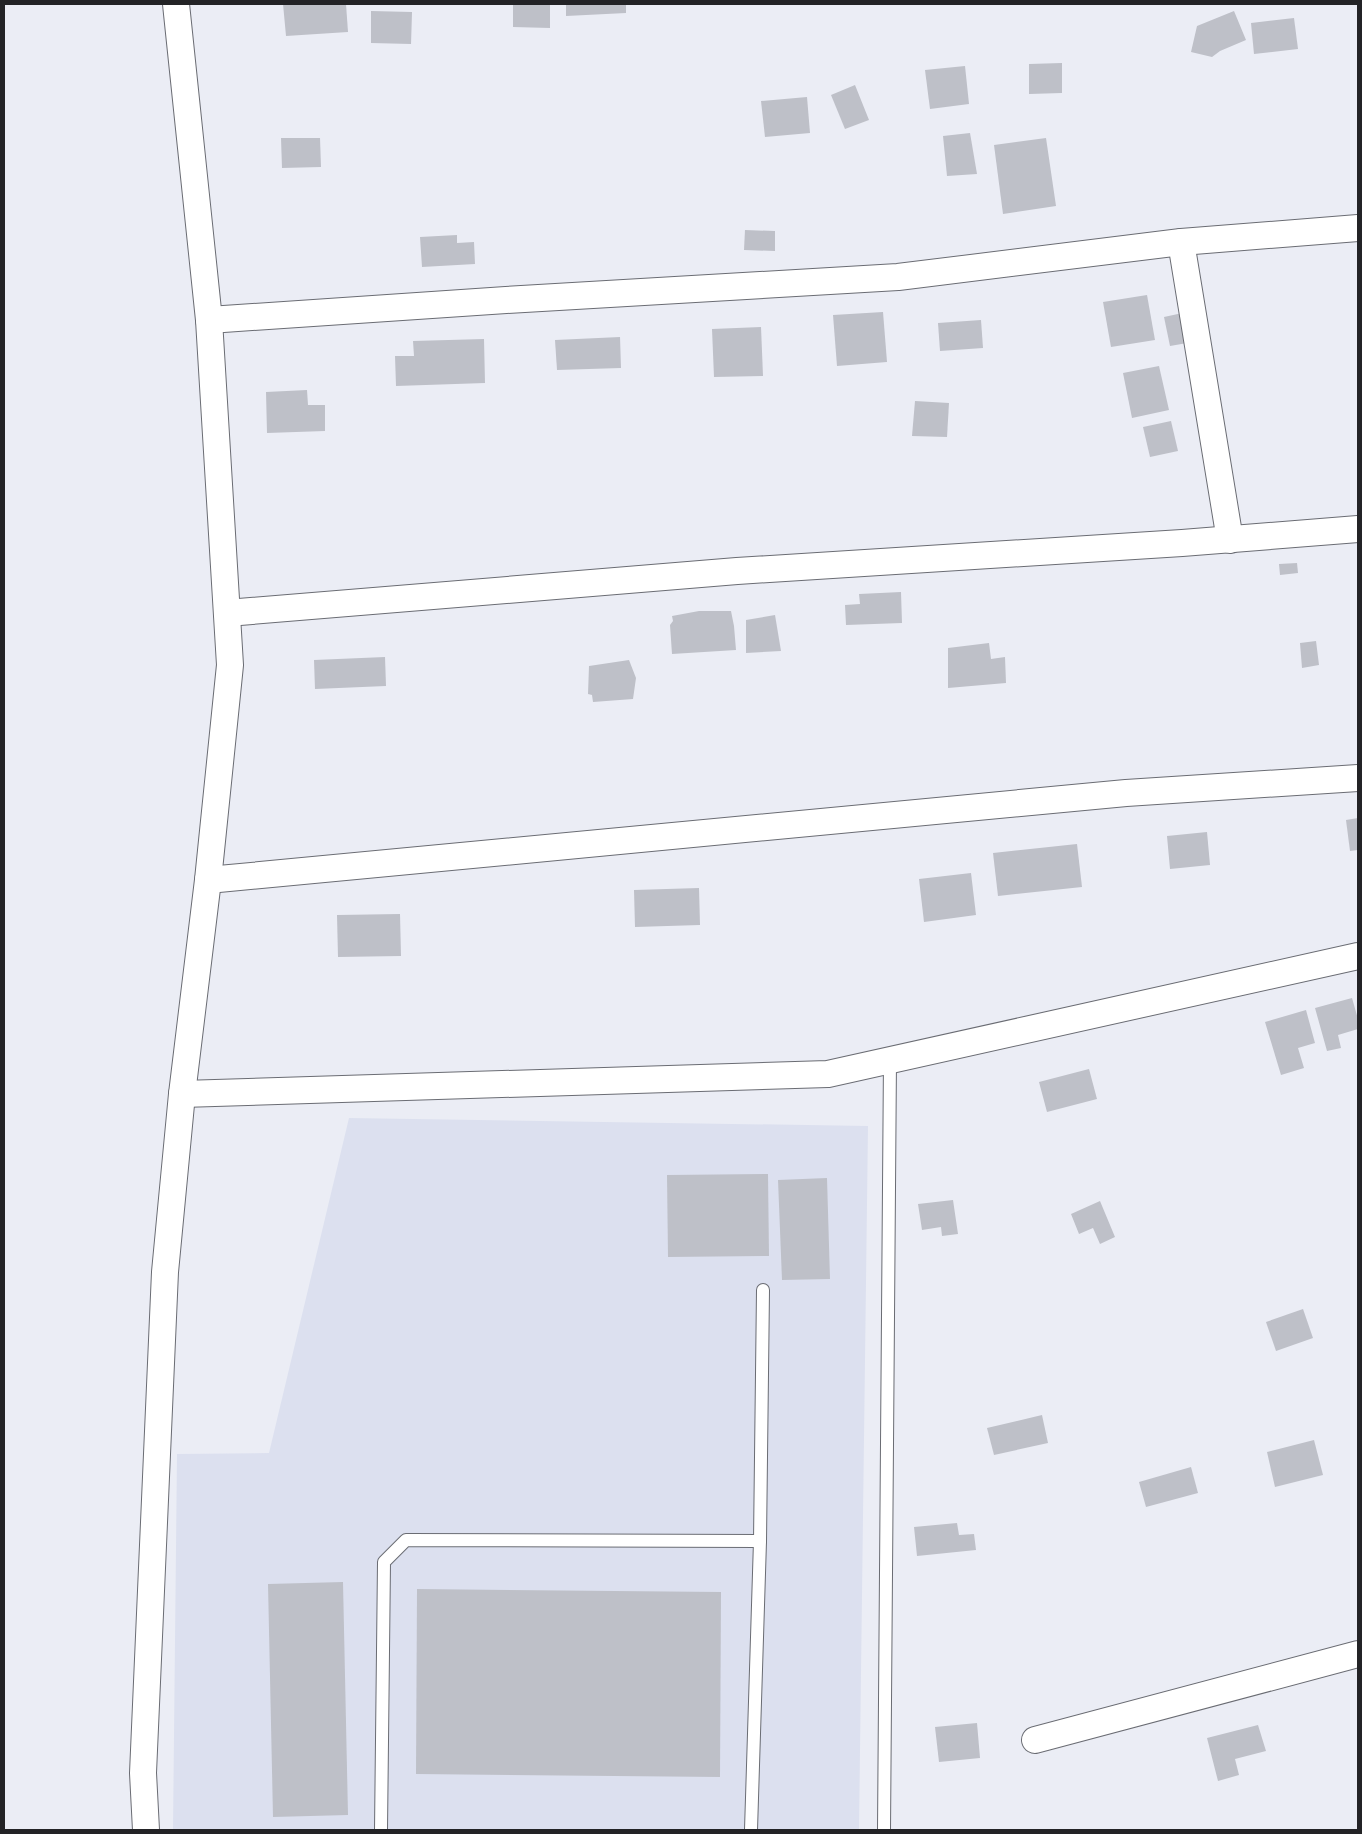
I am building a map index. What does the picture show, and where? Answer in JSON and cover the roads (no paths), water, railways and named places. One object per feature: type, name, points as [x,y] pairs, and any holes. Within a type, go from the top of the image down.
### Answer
[{"type":"street","points":[[146,1830],[143,1773],[165,1272],[182,1094],[208,880],[230,665],[209,320],[176,4]]},
{"type":"street","points":[[209,320],[898,277],[1181,242],[1358,228]]},
{"type":"street","points":[[1181,242],[1230,540]]},
{"type":"street","points":[[227,613],[737,571],[1230,540],[1358,529]]},
{"type":"street","points":[[208,880],[1126,793],[1358,778]]},
{"type":"street","points":[[182,1094],[828,1074],[1358,956]]},
{"type":"street","points":[[1034,1740],[1358,1654]]},
{"type":"lane","points":[[884,1830],[890,1059]]},
{"type":"lane","points":[[751,1830],[760,1541],[763,1290]]},
{"type":"lane","points":[[381,1830],[384,1562],[406,1540],[760,1541]]}]
